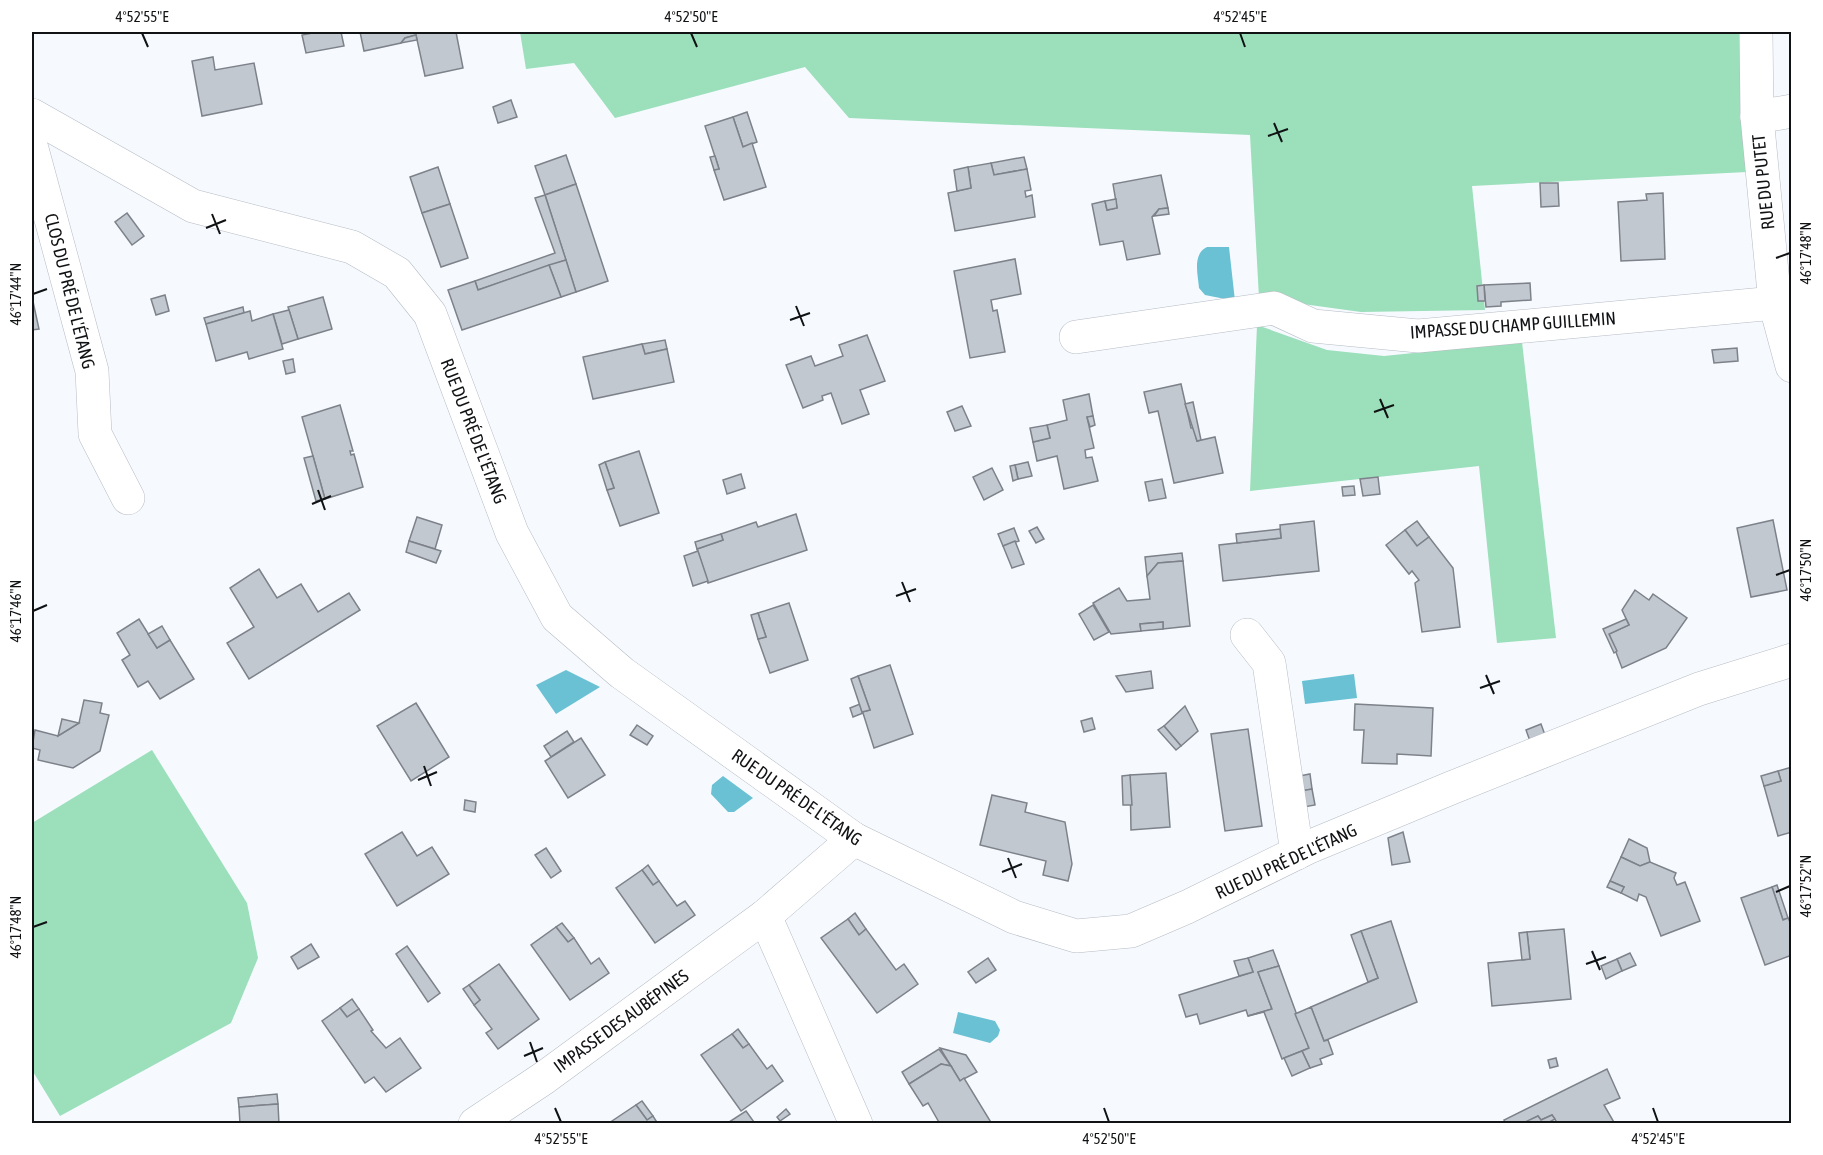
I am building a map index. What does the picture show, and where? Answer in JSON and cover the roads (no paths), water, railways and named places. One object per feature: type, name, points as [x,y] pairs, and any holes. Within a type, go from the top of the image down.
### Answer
[{"type":"street","name":"RUE DU PUTET","points":[[1756,32],[1757,117],[1775,303],[1791,366]]},
{"type":"street","points":[[1757,117],[1791,111]]},
{"type":"street","name":"RUE DU PRÉ DE L'ÉTANG","points":[[32,115],[193,206],[352,247],[397,273],[430,314],[512,533],[557,617],[622,674],[854,839],[1014,917],[1076,936],[1131,931],[1187,907],[1298,853],[1689,693],[1791,660]]},
{"type":"street","name":"CLOS DU PRÉ DE L'ÉTANG","points":[[32,149],[92,371],[95,434],[128,498]]},
{"type":"street","name":"IMPASSE DU CHAMP GUILLEMIN","points":[[1076,337],[1274,309],[1313,326],[1418,336],[1775,303]]},
{"type":"street","points":[[1247,635],[1269,663],[1298,853]]},
{"type":"street","name":"IMPASSE DES AUBÉPINES","points":[[475,1124],[544,1077],[765,916],[854,839]]},
{"type":"street","points":[[765,916],[856,1124]]},
{"type":"water","points":[[1207,247],[1229,247],[1235,301],[1205,295],[1199,288],[1198,260],[1202,250]]},
{"type":"water","points":[[566,670],[600,687],[556,714],[536,685]]},
{"type":"water","points":[[1354,674],[1357,698],[1305,704],[1302,681]]},
{"type":"water","points":[[723,776],[753,798],[734,812],[728,812],[711,794],[712,785]]},
{"type":"water","points":[[958,1012],[995,1021],[1000,1030],[998,1036],[990,1043],[953,1033]]}]
